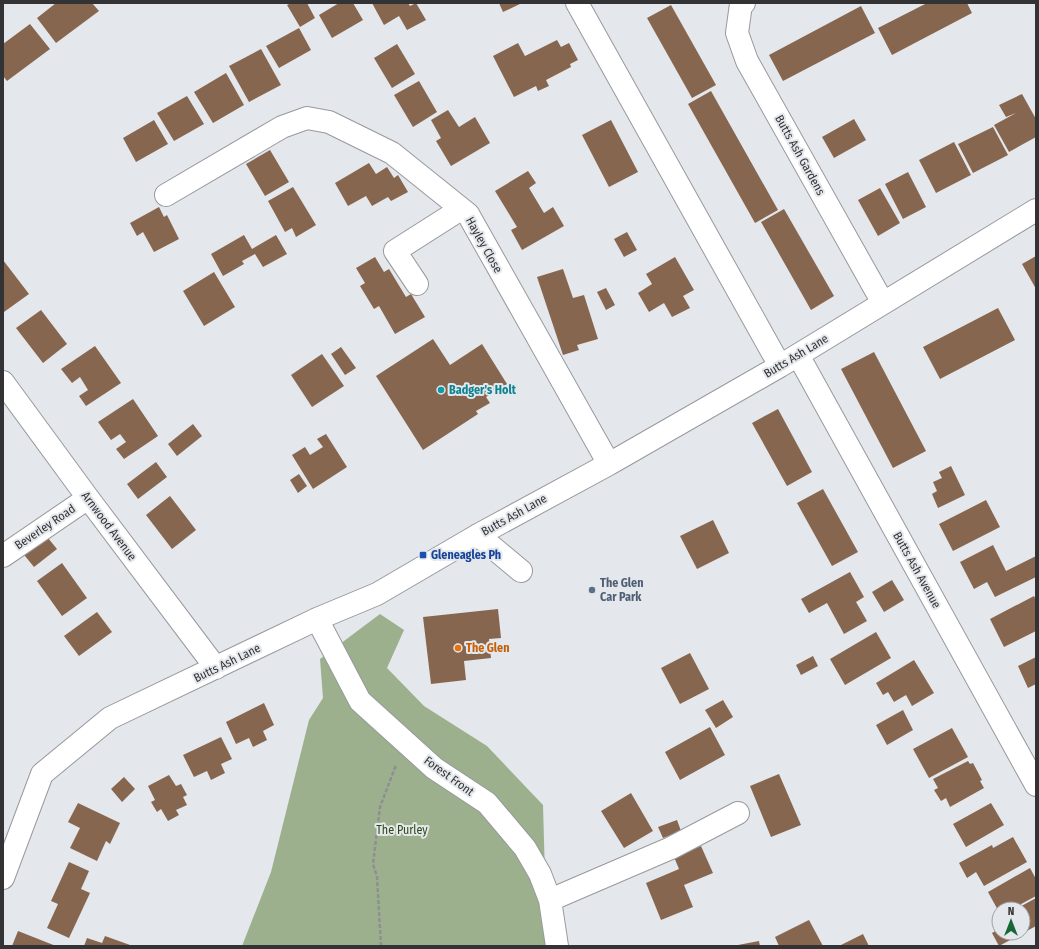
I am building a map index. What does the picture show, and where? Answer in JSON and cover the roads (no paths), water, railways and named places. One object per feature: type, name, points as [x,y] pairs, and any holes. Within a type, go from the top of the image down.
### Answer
[{"type":"street","name":"Butts Ash Avenue","points":[[577,3],[789,361],[1036,785]]},
{"type":"street","name":"Butts Ash Gardens","points":[[744,3],[741,4],[737,34],[747,61],[883,303]]},
{"type":"street","name":"Hayley Close","points":[[166,195],[282,126],[307,118],[329,122],[392,153],[468,214],[609,464]]},
{"type":"street","points":[[417,284],[395,251],[461,209]]},
{"type":"street","name":"Butts Ash Lane","points":[[3,878],[42,774],[110,718],[317,618],[377,594],[478,535],[609,464],[789,361],[1036,210]]},
{"type":"street","name":"Arnwood Avenue","points":[[3,382],[216,668]]},
{"type":"street","name":"Beverley Road","points":[[3,556],[88,498]]},
{"type":"street","points":[[478,535],[521,571]]},
{"type":"street","name":"Forest Front","points":[[317,618],[360,701],[434,768],[487,803],[524,848],[540,874],[550,900],[556,946]]},
{"type":"street","points":[[550,900],[671,848],[738,813]]},
{"type":"place","name":"Badger's Holt","points":[[441,390]]},
{"type":"place","name":"Gleneagles Ph","points":[[423,555]]},
{"type":"place","name":"The Glen Car Park","points":[[592,590]]},
{"type":"place","name":"The Glen","points":[[458,648]]},
{"type":"park label","name":"The Purley","points":[[402,830]]}]
